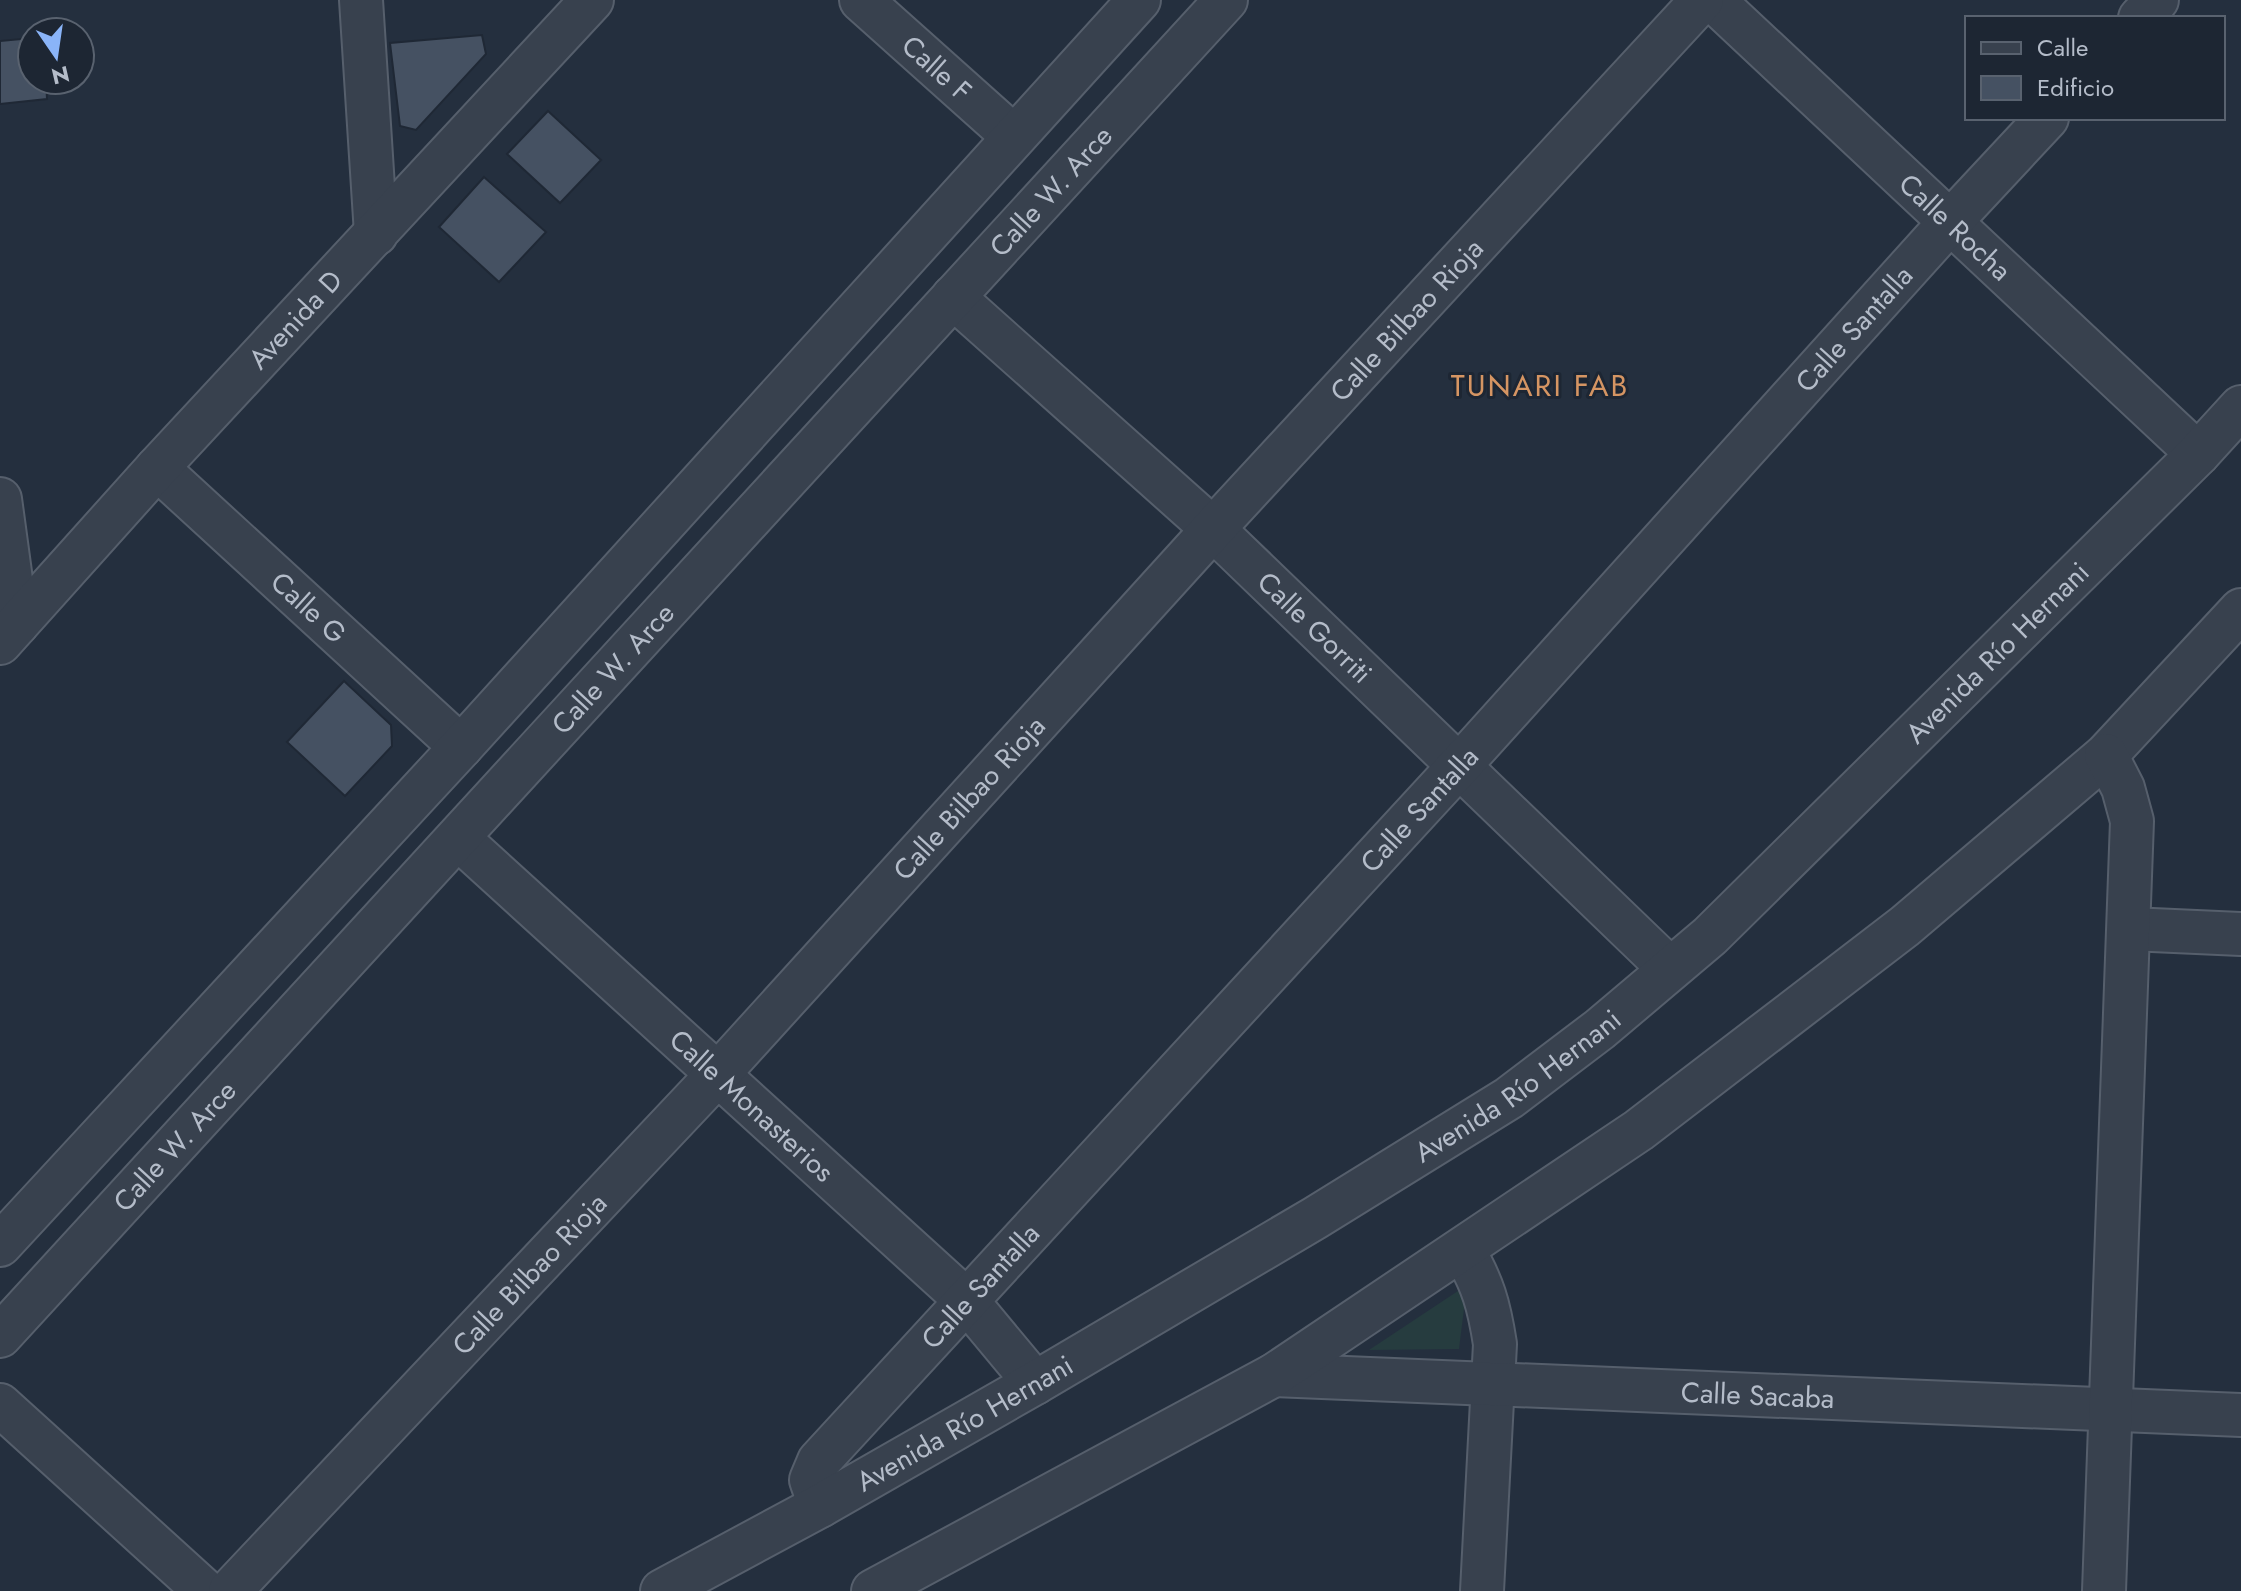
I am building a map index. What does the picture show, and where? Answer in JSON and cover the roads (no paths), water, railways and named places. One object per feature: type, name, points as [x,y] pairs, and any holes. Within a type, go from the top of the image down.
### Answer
[{"type":"street","points":[[361,0],[376,234]]},
{"type":"street","name":"Avenida D","points":[[8,634],[157,468],[592,0]]},
{"type":"street","name":"Calle F","points":[[861,0],[1013,136]]},
{"type":"street","points":[[0,1245],[461,747],[1139,0]]},
{"type":"street","name":"Calle W. Arce","points":[[0,1336],[1226,0]]},
{"type":"street","name":"Calle Bilbao Rioja","points":[[230,1591],[718,1074],[1213,529],[1702,0]]},
{"type":"street","name":"Calle Rocha","points":[[1713,0],[2198,454]]},
{"type":"street","points":[[2142,16],[2157,0]]},
{"type":"street","name":"Calle Santalla","points":[[820,1506],[811,1480],[819,1461],[1460,765],[2045,120]]},
{"type":"street","name":"Calle Gorriti","points":[[953,297],[1213,529],[1669,968]]},
{"type":"street","name":"Avenida Río Hernani","points":[[662,1591],[820,1506],[1035,1383],[1315,1218],[1509,1098],[1600,1029],[1710,936],[2198,454],[2241,407]]},
{"type":"street","name":"Calle G","points":[[157,468],[461,747]]},
{"type":"street","points":[[0,499],[8,634]]},
{"type":"street","points":[[873,1591],[1274,1375],[1639,1130],[1879,946],[2106,755],[2241,610]]},
{"type":"street","points":[[2104,1591],[2132,821],[2123,788],[2106,755]]},
{"type":"street","name":"Calle Monasterios","points":[[459,839],[966,1300],[1035,1383]]},
{"type":"street","points":[[2130,929],[2241,934]]},
{"type":"street","points":[[1463,1250],[1489,1304],[1495,1344],[1482,1591]]},
{"type":"street","name":"Calle Sacaba","points":[[1274,1375],[2241,1415]]},
{"type":"street","points":[[0,1405],[205,1591]]},
{"type":"district","name":"TUNARI FAB","points":[[1540,386]]}]
